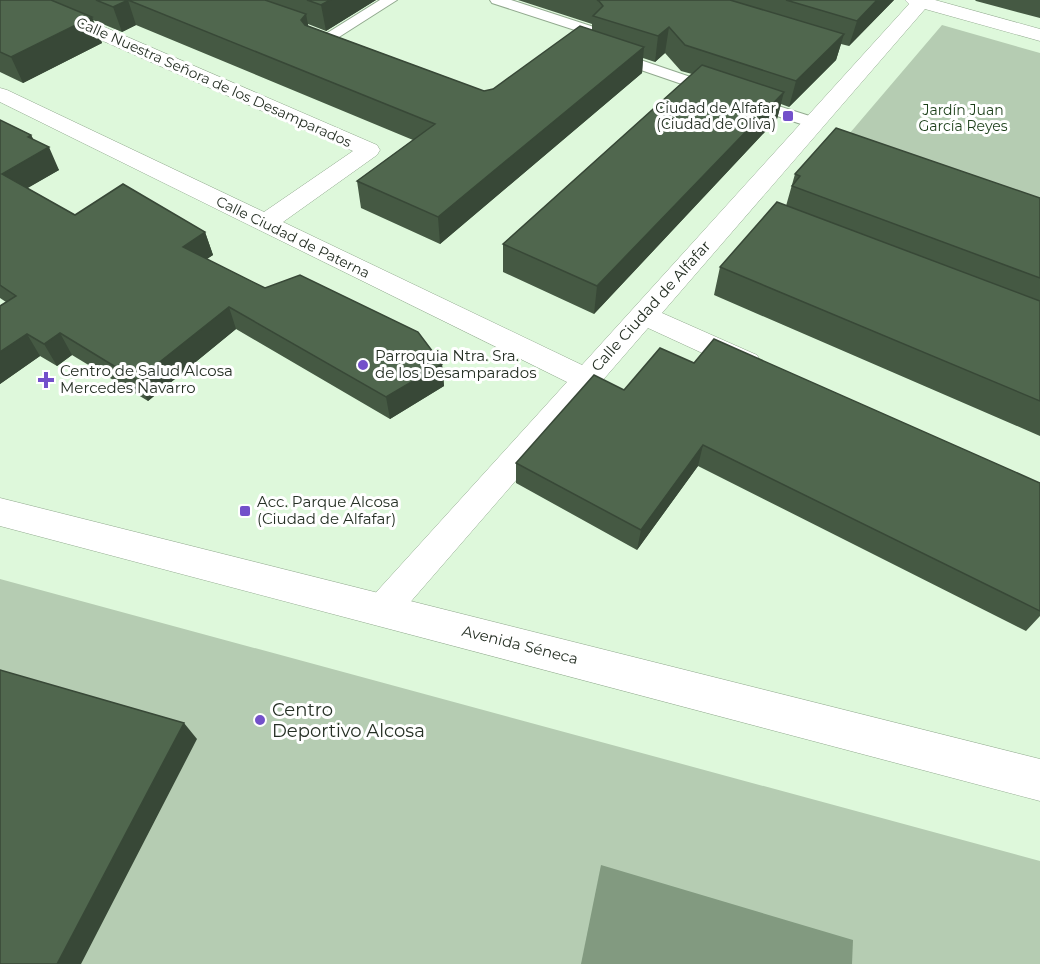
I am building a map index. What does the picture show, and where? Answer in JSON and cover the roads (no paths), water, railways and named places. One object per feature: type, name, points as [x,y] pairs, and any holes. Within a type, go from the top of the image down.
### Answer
[{"type":"street","name":"Calle Nuestra Señora de los Desamparados","points":[[26,0],[369,150],[265,223]]},
{"type":"street","points":[[348,57],[315,45],[390,0]]},
{"type":"street","points":[[497,0],[592,31],[571,47],[813,123]]},
{"type":"street","points":[[917,1],[1040,35]]},
{"type":"street","name":"Calle Ciudad de Alfafar","points":[[382,610],[643,315],[750,211],[858,58],[917,1]]},
{"type":"street","points":[[997,23],[1009,8]]},
{"type":"street","points":[[304,30],[326,38]]},
{"type":"street","name":"Calle Ciudad de Paterna","points":[[0,94],[586,379]]},
{"type":"street","points":[[643,315],[772,373]]},
{"type":"street","name":"Avenida Séneca","points":[[0,512],[1040,780]]},
{"type":"place","name":"Ciudad de Alfafar (Ciudad de Oliva)","points":[[788,116]]},
{"type":"place","name":"Parroquia Ntra. Sra. de los Desamparados","points":[[363,365]]},
{"type":"place","name":"Centro de Salud Alcosa Mercedes Navarro","points":[[46,380]]},
{"type":"place","name":"Acc. Parque Alcosa (Ciudad de Alfafar)","points":[[245,511]]},
{"type":"place","name":"Centro Deportivo Alcosa","points":[[260,720]]},
{"type":"park label","name":"Jardín Juan García Reyes","points":[[963,118]]}]
